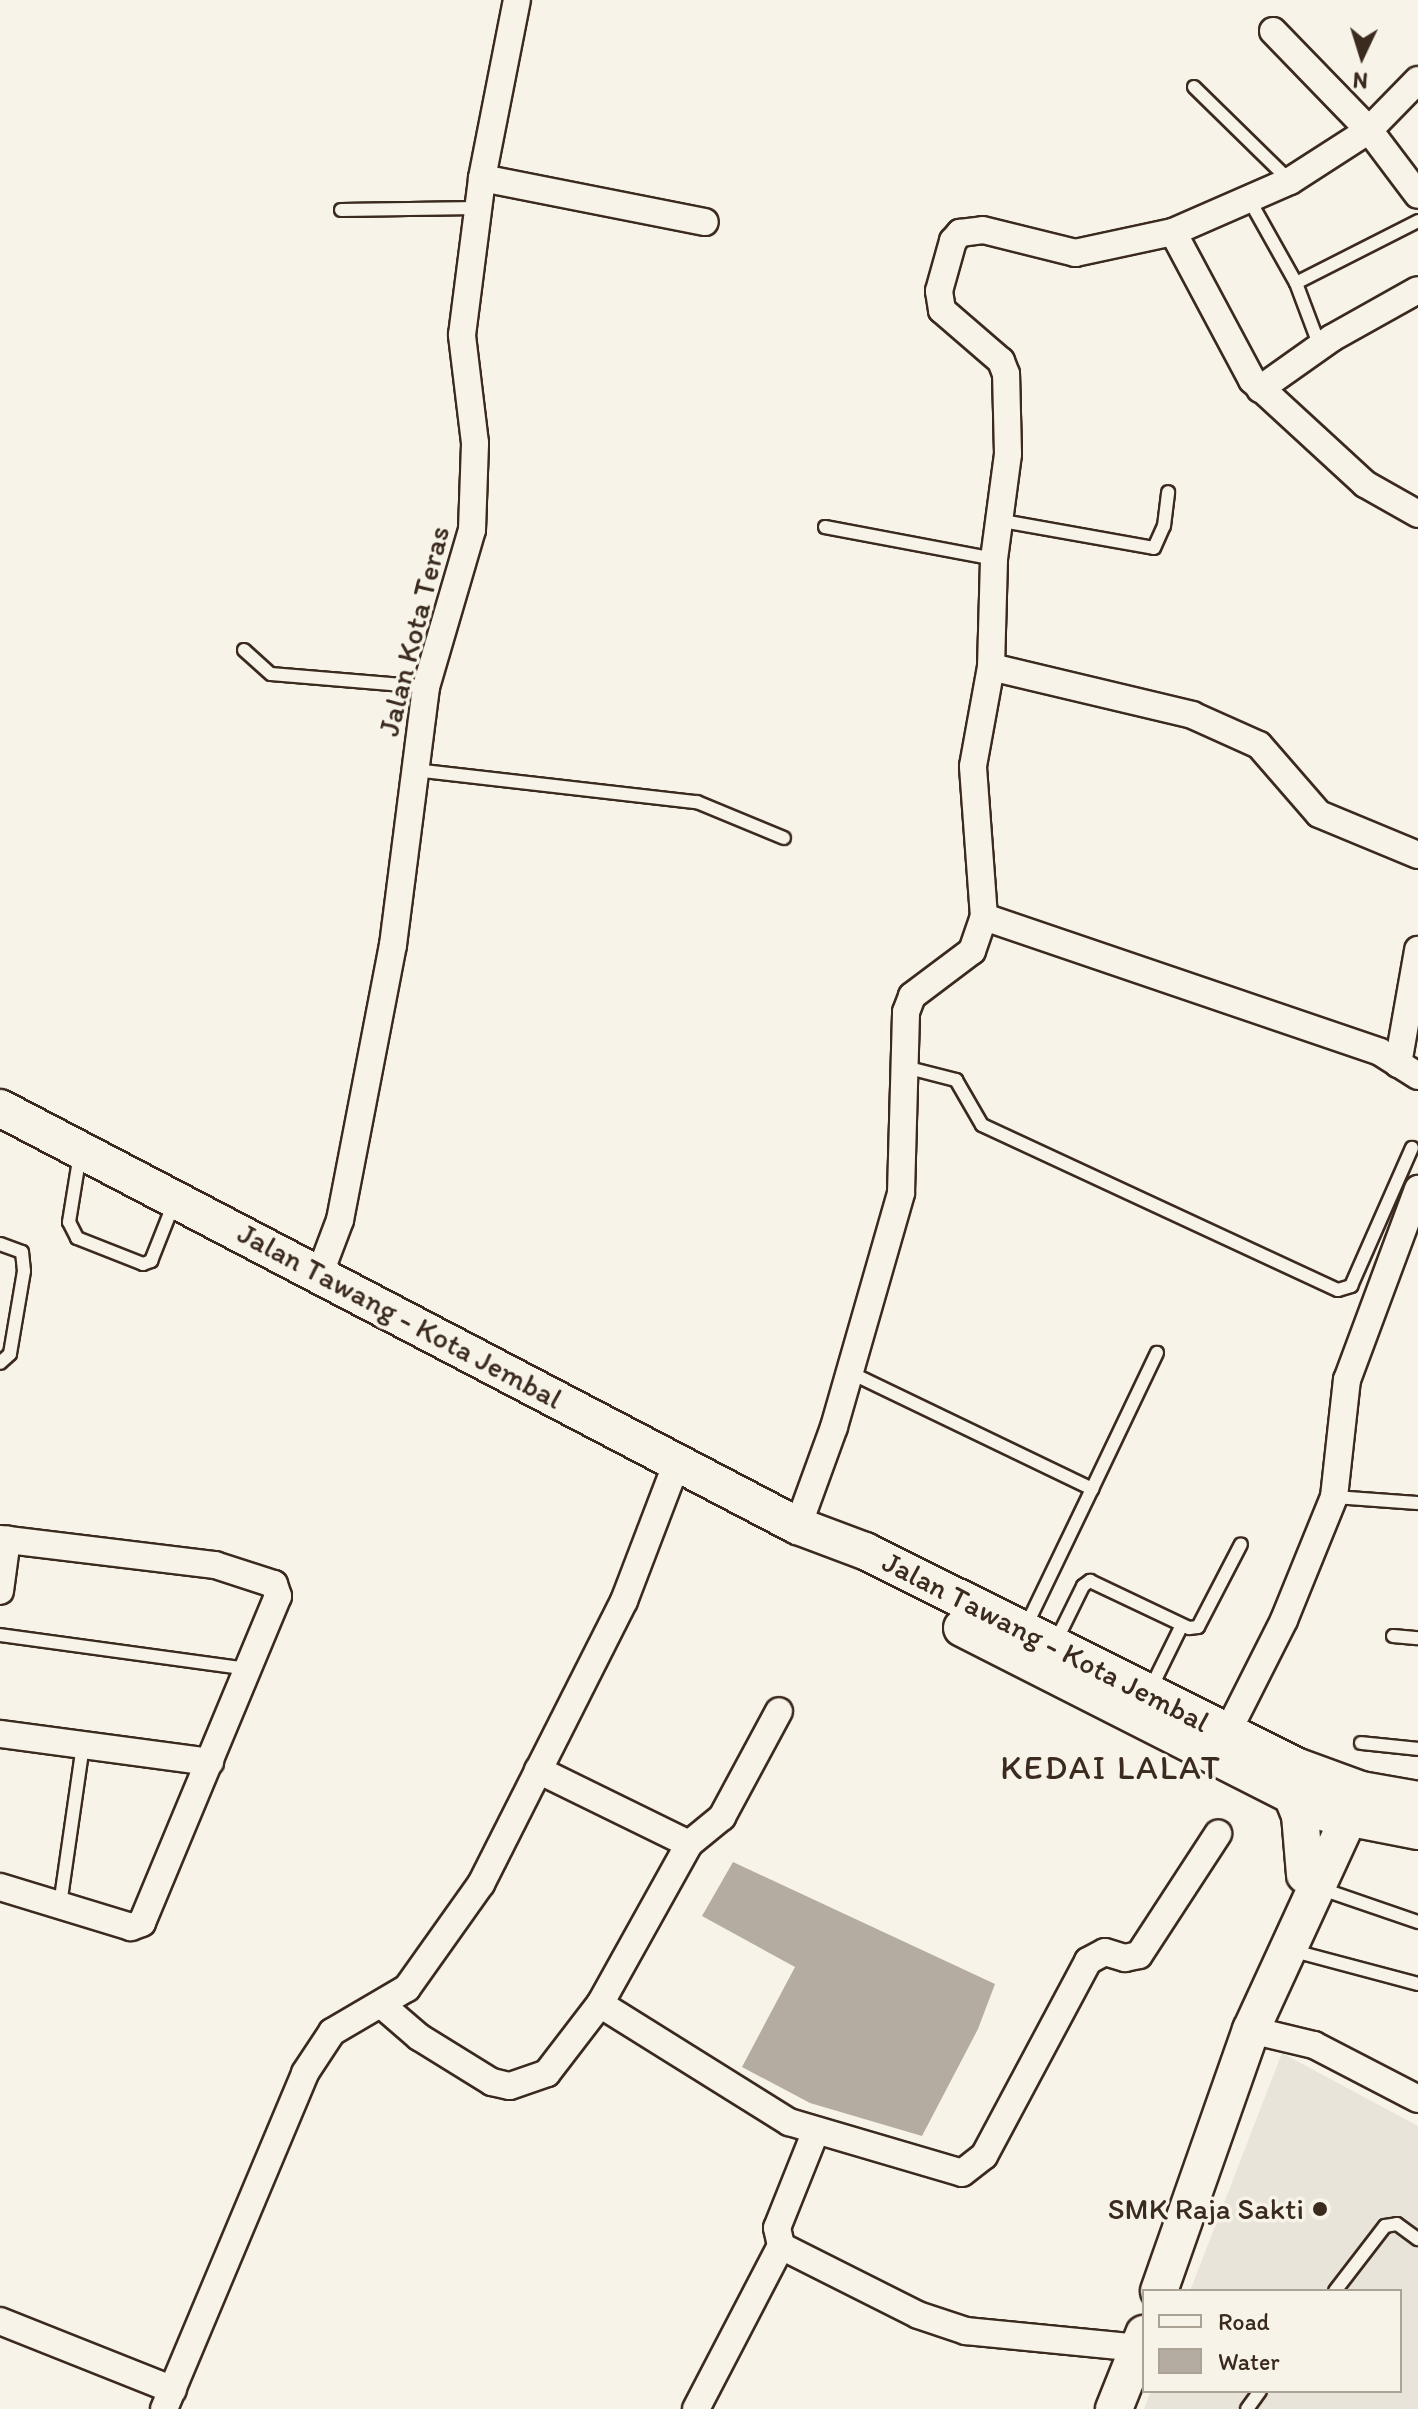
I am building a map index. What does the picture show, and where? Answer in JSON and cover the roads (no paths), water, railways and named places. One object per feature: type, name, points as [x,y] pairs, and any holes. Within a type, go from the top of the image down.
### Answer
[{"type":"main road","name":"Jalan Tawang - Kota Jembal","points":[[0,1108],[798,1526],[865,1551],[1227,1733],[1343,1801]]},
{"type":"main road","name":"Jalan Tawang - Kota Jembal","points":[[798,1526],[855,1572],[1293,1798],[1343,1801]]},
{"type":"main road","points":[[1293,1798],[1315,1880]]},
{"type":"main road","points":[[1343,1801],[1418,1800]]},
{"type":"main road","points":[[1343,1801],[1406,1830]]},
{"type":"main road","points":[[1160,2289],[1251,2030],[1315,1880],[1343,1801]]},
{"type":"main road","points":[[1315,1880],[1339,1858],[1406,1830]]},
{"type":"main road","points":[[1114,2409],[1141,2341]]},
{"type":"street","name":"Jalan Kota Teras","points":[[320,1273],[340,1220],[393,945],[426,687],[472,530],[475,443],[462,335],[477,208],[517,0]]},
{"type":"street","points":[[1273,31],[1369,130],[1418,195]]},
{"type":"street","points":[[798,1526],[849,1372],[901,1193],[902,1066],[912,996],[972,951],[984,917],[973,766],[991,667],[997,520],[1008,454],[1006,374],[1001,361],[942,310],[939,291],[953,241],[960,233],[983,230],[1075,253],[1173,232],[1290,181],[1369,130],[1418,80]]},
{"type":"street","points":[[482,178],[705,222]]},
{"type":"street","points":[[1173,232],[1260,389],[1365,484],[1418,514]]},
{"type":"street","points":[[1260,389],[1320,347],[1418,290]]},
{"type":"street","points":[[991,667],[1192,715],[1259,745],[1319,814],[1418,855]]},
{"type":"street","points":[[984,917],[1380,1052],[1408,1070],[1418,950]]},
{"type":"street","points":[[1227,1733],[1284,1620],[1334,1497],[1347,1380],[1382,1246],[1410,1228],[1418,1189]]},
{"type":"street","points":[[0,2321],[169,2400],[264,2161],[305,2073],[332,2032],[383,2006],[430,1962],[481,1884],[624,1601],[677,1462]]},
{"type":"street","points":[[0,1591],[4,1539],[215,1565],[274,1584],[274,1609],[142,1923],[131,1927],[0,1887]]},
{"type":"street","points":[[383,2006],[465,2069],[510,2086],[547,2073],[600,2004],[689,1844],[722,1817],[779,1711]]},
{"type":"street","points":[[0,1734],[210,1762]]},
{"type":"street","points":[[538,1770],[689,1844]]},
{"type":"street","points":[[600,2004],[705,2074],[815,2133],[949,2172],[974,2168],[1088,1961],[1105,1952],[1125,1958],[1139,1955],[1218,1834]]},
{"type":"street","points":[[1251,2030],[1314,2045],[1418,2099]]},
{"type":"street","points":[[696,2409],[781,2246],[777,2228],[815,2133]]},
{"type":"street","points":[[781,2246],[918,2315],[966,2331],[1141,2341]]},
{"type":"lane","points":[[1194,87],[1290,181]]},
{"type":"lane","points":[[1250,201],[1296,283],[1320,347]]},
{"type":"lane","points":[[341,210],[477,208]]},
{"type":"lane","points":[[1296,283],[1418,221]]},
{"type":"lane","points":[[997,520],[1154,548],[1164,526],[1168,492]]},
{"type":"lane","points":[[825,527],[994,559]]},
{"type":"lane","points":[[244,650],[271,674],[426,687]]},
{"type":"lane","points":[[414,770],[697,802],[784,838]]},
{"type":"lane","points":[[902,1066],[956,1080],[982,1125],[1338,1290],[1351,1286],[1382,1246],[1412,1148]]},
{"type":"lane","points":[[80,1150],[69,1222],[77,1238],[143,1264],[151,1261],[176,1200]]},
{"type":"lane","points":[[0,1244],[22,1252],[24,1271],[10,1354],[0,1363]]},
{"type":"lane","points":[[1038,1638],[1092,1489],[1157,1353]]},
{"type":"lane","points":[[849,1372],[1092,1489]]},
{"type":"lane","points":[[1334,1497],[1418,1503]]},
{"type":"lane","points":[[1038,1638],[1090,1581],[1193,1629],[1202,1624],[1241,1544]]},
{"type":"lane","points":[[1149,1694],[1182,1625]]},
{"type":"lane","points":[[0,1635],[249,1669]]},
{"type":"lane","points":[[1393,1636],[1418,1638]]},
{"type":"lane","points":[[1361,1743],[1418,1749]]},
{"type":"lane","points":[[60,1905],[83,1745]]},
{"type":"lane","points":[[1315,1880],[1418,1922]]},
{"type":"lane","points":[[1285,1948],[1418,1984]]},
{"type":"lane","points":[[1337,2289],[1385,2226],[1397,2224],[1418,2239]]},
{"type":"water","points":[[733,1862],[995,1984],[978,2029],[922,2136],[810,2103],[742,2067],[795,1967],[702,1916]]},
{"type":"place","name":"SMK Raja Sakti","points":[[1320,2209]]},
{"type":"district","name":"KEDAI LALAT","points":[[1111,1768]]}]
